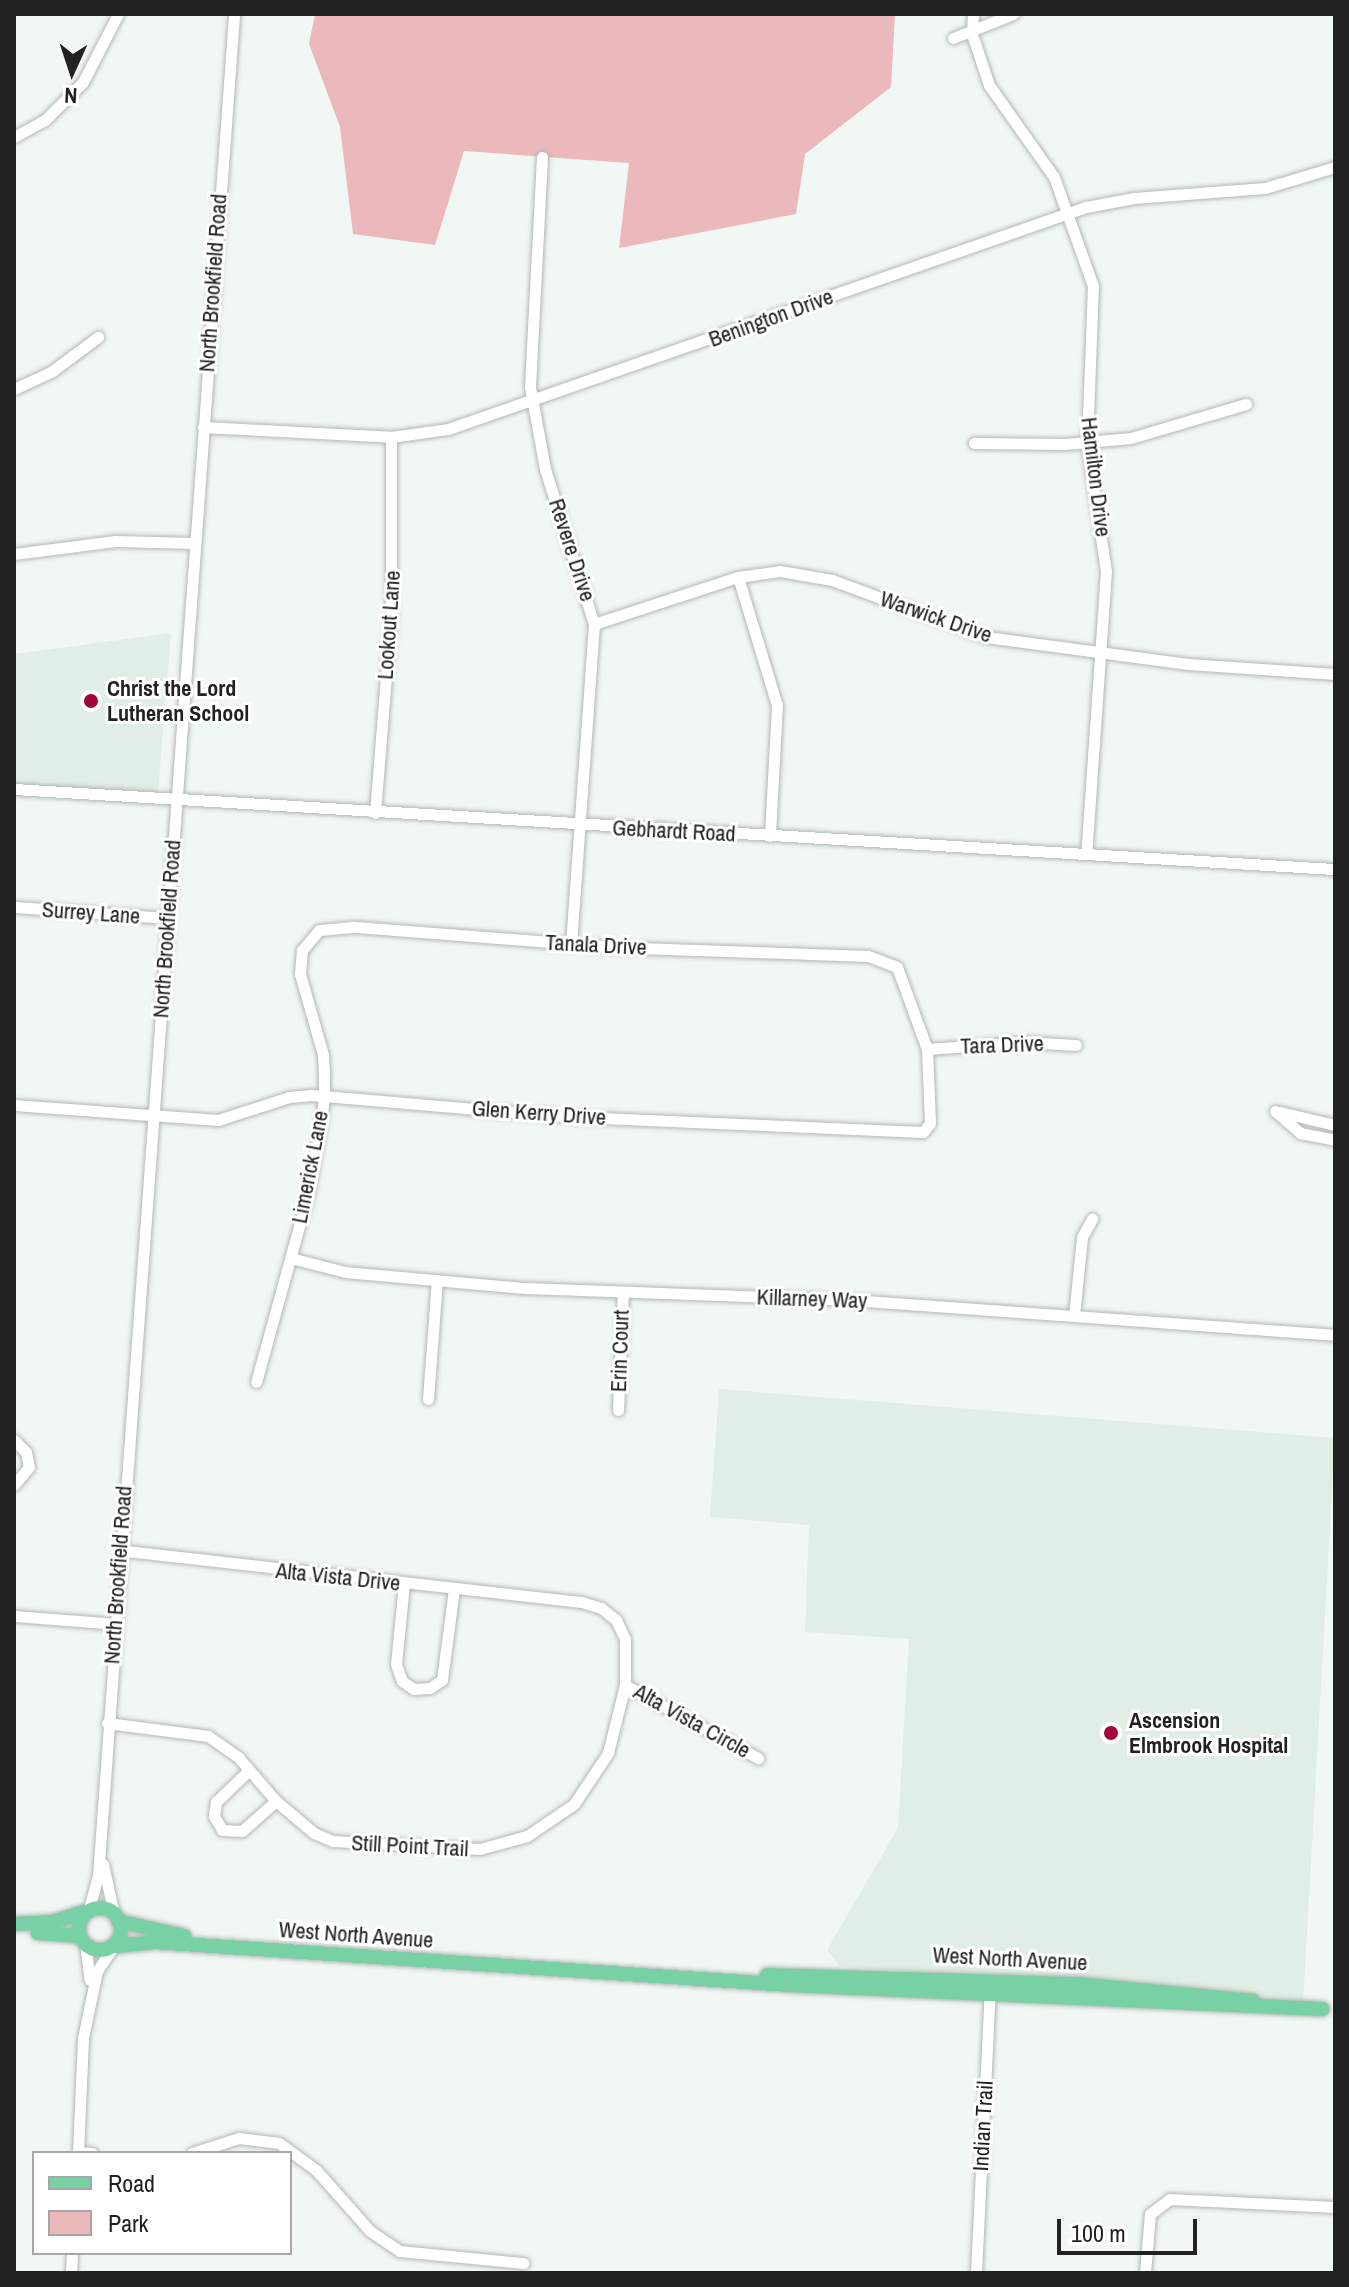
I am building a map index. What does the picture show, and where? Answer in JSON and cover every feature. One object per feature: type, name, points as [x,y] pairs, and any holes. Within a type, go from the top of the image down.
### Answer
[{"type":"main road","name":"West North Avenue","points":[[86,1911],[255,1950]]},
{"type":"main road","points":[[14,1924],[53,1922],[86,1911],[82,1939]]},
{"type":"main road","points":[[14,1932],[82,1939],[114,1948],[116,1918]]},
{"type":"main road","name":"West North Avenue","points":[[114,1948],[153,1942],[990,1996],[1329,2009]]},
{"type":"main road","name":"West North Avenue","points":[[694,1978],[990,1980],[1143,1989],[1329,2009]]},
{"type":"street","points":[[14,137],[45,120],[83,82],[118,14]]},
{"type":"street","name":"North Brookfield Road","points":[[86,1911],[95,1896],[234,14]]},
{"type":"street","points":[[972,34],[973,14]]},
{"type":"street","points":[[953,38],[972,34],[1013,14]]},
{"type":"street","name":"Hamilton Drive","points":[[972,34],[989,85],[1041,153],[1070,213],[1093,286],[1087,443],[1105,555],[1102,654],[1086,854]]},
{"type":"street","name":"Revere Drive","points":[[542,157],[530,317],[531,403],[545,469],[594,624],[571,945]]},
{"type":"street","name":"Benington Drive","points":[[203,427],[391,437],[448,429],[531,403],[1070,213],[1134,198],[1265,188],[1335,167]]},
{"type":"street","points":[[14,389],[51,372],[98,337]]},
{"type":"street","points":[[974,443],[1087,443],[1162,432],[1246,404]]},
{"type":"street","name":"Lookout Lane","points":[[375,813],[391,612],[391,437]]},
{"type":"street","points":[[14,554],[115,541],[195,543]]},
{"type":"street","name":"Warwick Drive","points":[[594,624],[738,577],[780,571],[816,575],[986,637],[1102,654],[1335,674]]},
{"type":"street","points":[[738,577],[777,705],[770,836]]},
{"type":"street","name":"Gebhardt Road","points":[[14,789],[1335,869]]},
{"type":"street","name":"Surrey Lane","points":[[14,907],[168,918]]},
{"type":"street","name":"Tanala Drive","points":[[302,950],[319,930],[345,927],[571,945],[868,956],[897,967],[927,1049]]},
{"type":"street","name":"Limerick Lane","points":[[256,1382],[309,1190],[324,1096],[323,1055],[302,987],[302,950]]},
{"type":"street","name":"Tara Drive","points":[[927,1049],[1026,1042],[1076,1045]]},
{"type":"street","name":"Glen Kerry Drive","points":[[14,1105],[218,1120],[289,1097],[324,1096],[579,1117],[929,1130],[927,1049]]},
{"type":"street","points":[[1335,1125],[1275,1111],[1300,1133],[1335,1140]]},
{"type":"street","points":[[1074,1316],[1082,1237],[1092,1219]]},
{"type":"street","name":"Killarney Way","points":[[291,1258],[345,1272],[437,1280],[623,1292],[850,1300],[1335,1335]]},
{"type":"street","points":[[428,1399],[437,1280]]},
{"type":"street","name":"Erin Court","points":[[618,1410],[623,1292]]},
{"type":"street","points":[[14,1440],[26,1452],[29,1467],[14,1485]]},
{"type":"street","name":"Alta Vista Drive","points":[[121,1550],[556,1599]]},
{"type":"street","points":[[404,1584],[396,1664],[402,1681],[414,1689],[430,1688],[442,1680],[454,1589]]},
{"type":"street","name":"Still Point Trail","points":[[107,1723],[201,1733],[228,1749],[276,1801],[314,1833],[333,1841],[449,1851],[505,1844],[551,1822],[594,1779],[608,1753],[625,1685],[625,1639],[616,1620],[601,1608],[556,1599]]},
{"type":"street","points":[[14,1616],[115,1624]]},
{"type":"street","name":"Alta Vista Circle","points":[[625,1685],[758,1758]]},
{"type":"street","points":[[248,1771],[216,1802],[214,1816],[222,1830],[242,1831],[276,1801]]},
{"type":"street","name":"North Brookfield Road","points":[[99,1844],[116,1918]]},
{"type":"street","points":[[82,1939],[90,2003]]},
{"type":"street","points":[[78,2151],[90,2003],[101,1962],[114,1948]]},
{"type":"street","name":"Indian Trail","points":[[976,2273],[990,1980]]},
{"type":"street","points":[[198,2151],[239,2138],[279,2143],[290,2151]]},
{"type":"street","points":[[292,2152],[316,2170],[370,2231],[400,2251],[523,2263]]},
{"type":"street","points":[[1145,2273],[1150,2214],[1170,2199],[1335,2207]]},
{"type":"shaded area","name":"Christ the Lord Lutheran School","points":[[171,633],[158,793],[14,785],[14,654]]},
{"type":"shaded area","name":"Ascension Elmbrook Hospital","points":[[719,1389],[1335,1438],[1303,2004],[840,1966],[827,1950],[898,1828],[909,1639],[805,1632],[809,1525],[710,1517]]},
{"type":"green space","points":[[315,14],[895,14],[891,87],[805,154],[796,214],[619,248],[629,163],[464,151],[435,245],[353,234],[340,127],[309,44]]},
{"type":"place","name":"Christ the Lord Lutheran School","points":[[91,701]]},
{"type":"place","name":"Ascension Elmbrook Hospital","points":[[1111,1733]]}]
